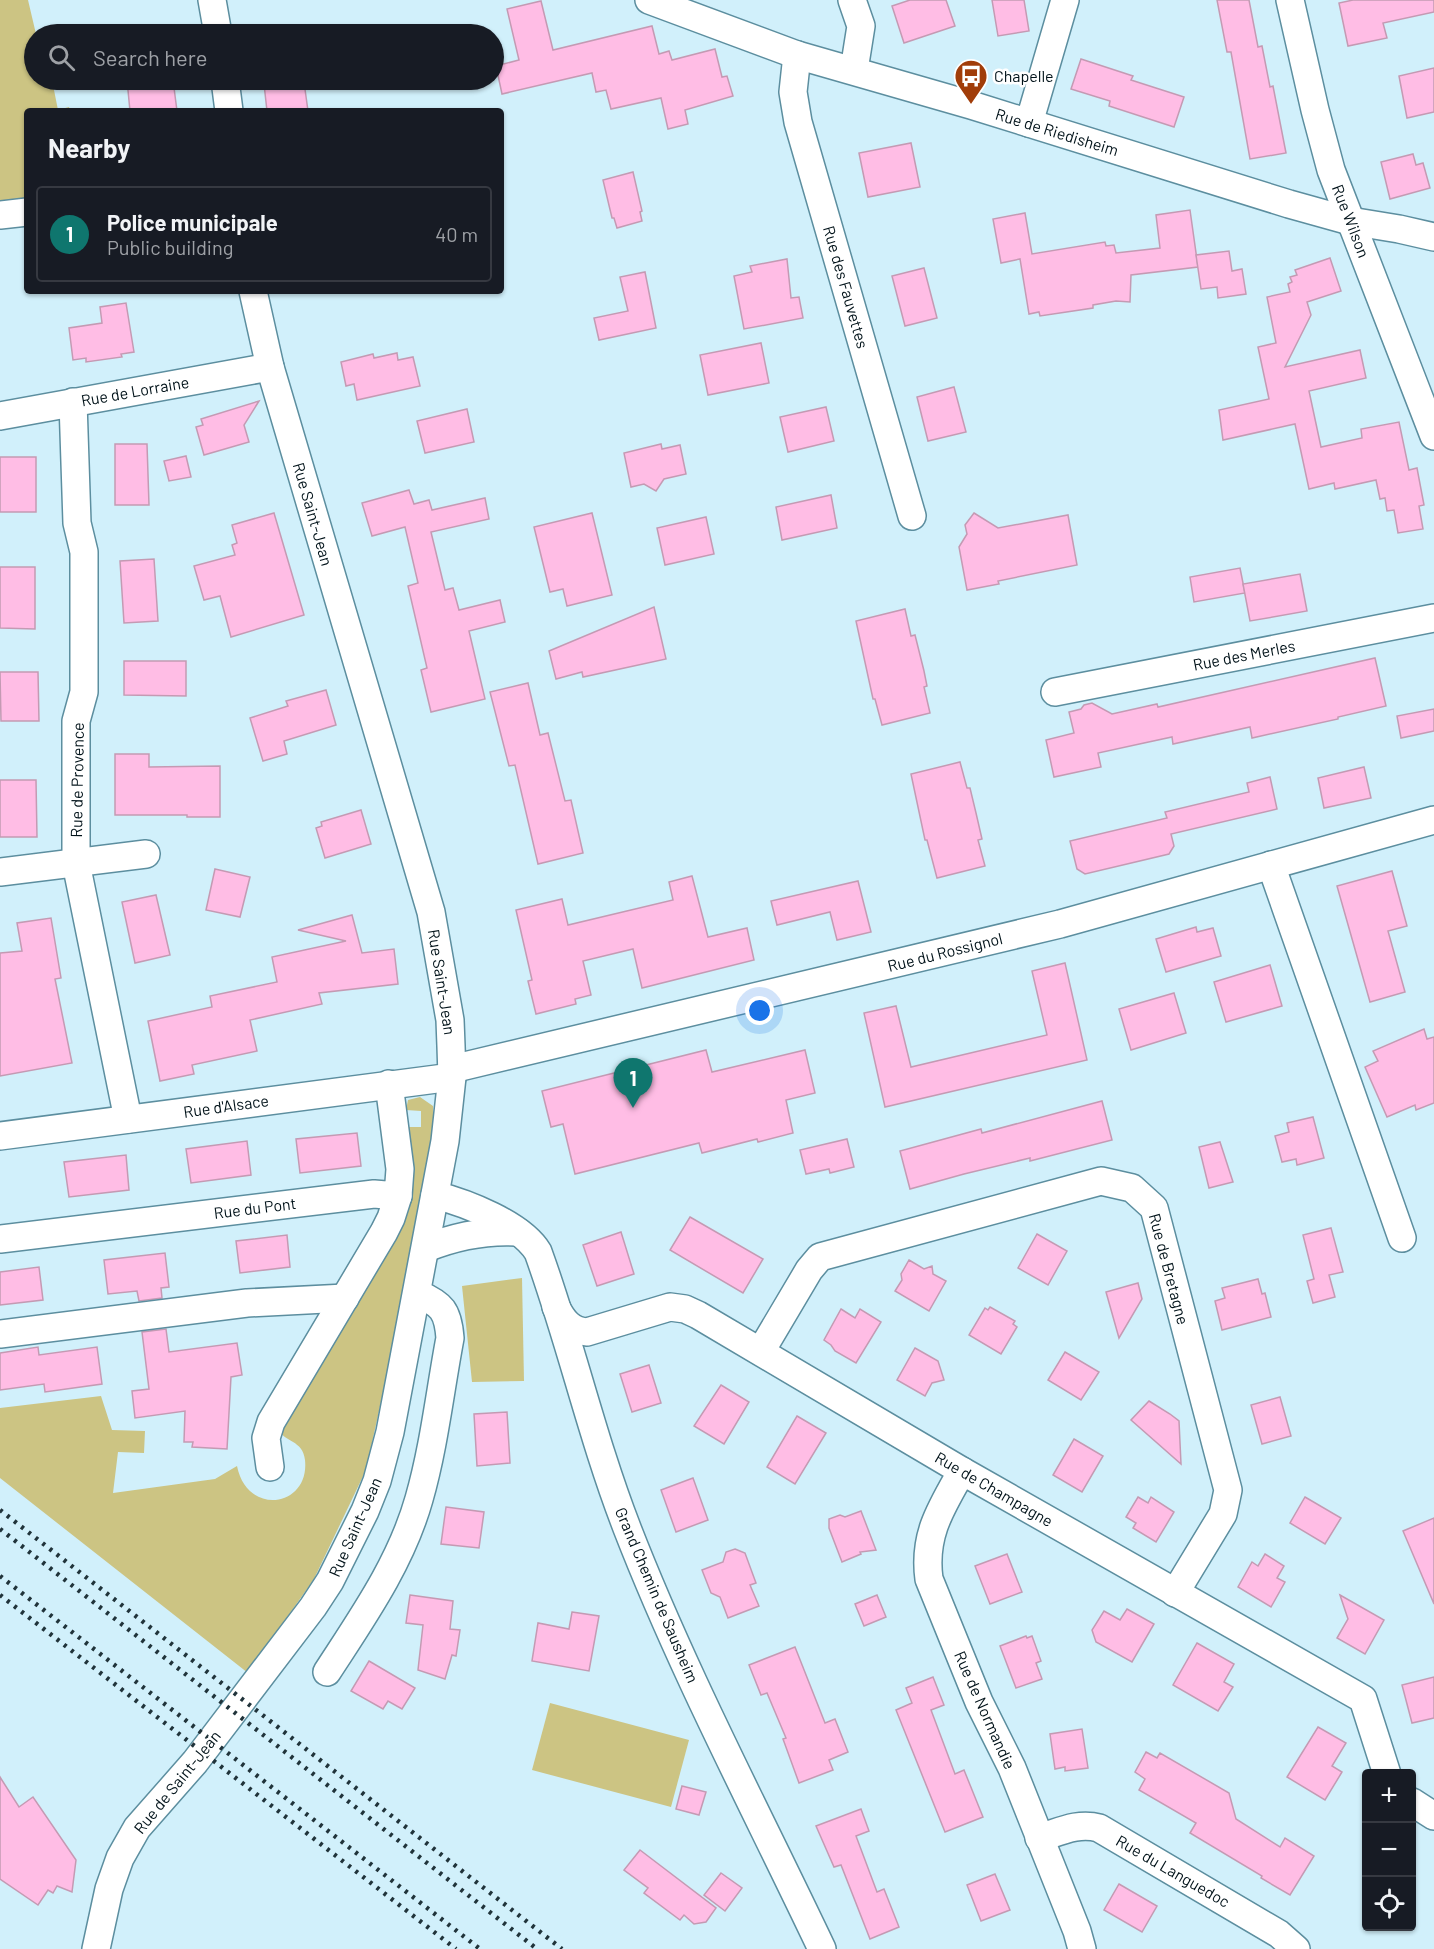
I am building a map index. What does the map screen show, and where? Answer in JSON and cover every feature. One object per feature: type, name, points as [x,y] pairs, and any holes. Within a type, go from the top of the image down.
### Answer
[{"type":"street","points":[[212,0],[216,24]]},
{"type":"street","name":"Rue de Riedisheim","points":[[649,0],[797,55],[855,70],[1350,221],[1434,237]]},
{"type":"street","points":[[852,0],[861,26],[855,70]]},
{"type":"street","points":[[1029,123],[1065,0]]},
{"type":"street","name":"Rue Wilson","points":[[1290,0],[1331,170],[1434,436]]},
{"type":"street","name":"Rue des Fauvettes","points":[[797,55],[793,92],[798,122],[912,516]]},
{"type":"street","points":[[226,90],[229,108]]},
{"type":"street","points":[[0,215],[24,212]]},
{"type":"street","name":"Rue Saint-Jean","points":[[250,1689],[294,1633],[330,1581],[365,1511],[377,1481],[390,1432],[418,1294],[445,1141],[452,1073],[450,1020],[431,912],[270,367],[254,294]]},
{"type":"street","name":"Rue de Lorraine","points":[[0,416],[270,367]]},
{"type":"street","name":"Rue de Provence","points":[[73,402],[77,523],[84,552],[84,692],[76,721],[76,863],[128,1119]]},
{"type":"street","name":"Rue des Merles","points":[[1054,692],[1434,618]]},
{"type":"street","name":"Rue du Rossignol","points":[[452,1073],[1048,927],[1434,820]]},
{"type":"street","points":[[0,872],[146,854]]},
{"type":"street","points":[[1271,865],[1402,1238]]},
{"type":"street","name":"Rue d'Alsace","points":[[0,1136],[388,1084],[452,1073]]},
{"type":"street","points":[[270,1467],[266,1438],[271,1422],[384,1232],[398,1196],[400,1169],[388,1084]]},
{"type":"street","name":"Rue de Bretagne","points":[[761,1351],[809,1269],[820,1257],[1101,1181],[1132,1188],[1154,1208],[1228,1490],[1223,1514],[1175,1593]]},
{"type":"street","name":"Rue du Pont","points":[[0,1239],[374,1194],[398,1196]]},
{"type":"street","name":"Grand Chemin de Sausheim","points":[[435,1195],[466,1204],[519,1232],[527,1237],[538,1252],[607,1474],[652,1588],[822,1949]]},
{"type":"street","points":[[426,1248],[444,1240],[480,1233],[519,1232]]},
{"type":"street","points":[[327,1672],[383,1584],[419,1500],[450,1338],[446,1314],[434,1300],[418,1294]]},
{"type":"street","points":[[0,1334],[247,1303],[345,1298]]},
{"type":"street","name":"Rue de Champagne","points":[[556,1307],[568,1324],[579,1331],[587,1332],[661,1309],[685,1309],[699,1314],[962,1471],[1363,1700],[1386,1769]]},
{"type":"street","name":"Rue de Normandie","points":[[962,1471],[932,1531],[927,1561],[929,1579],[979,1702],[1012,1768],[1077,1931],[1082,1949]]},
{"type":"street","name":"Rue de Saint-Jean","points":[[96,1949],[109,1889],[120,1858],[137,1828],[195,1762],[250,1689]]},
{"type":"street","points":[[1416,1805],[1434,1816]]},
{"type":"street","name":"Rue du Languedoc","points":[[1040,1838],[1079,1826],[1098,1828],[1279,1934],[1296,1949]]},
{"type":"shaded area","points":[[0,0],[28,0],[34,24],[24,24],[24,90],[54,90],[58,108],[24,108],[24,199],[0,203]]},
{"type":"shaded area","points":[[420,1097],[433,1106],[434,1127],[401,1311],[366,1470],[314,1579],[248,1673],[0,1478],[0,1408],[101,1396],[112,1430],[145,1431],[144,1453],[118,1452],[113,1493],[215,1479],[237,1466],[243,1482],[253,1493],[264,1499],[277,1500],[288,1496],[298,1488],[304,1476],[305,1460],[301,1449],[279,1430],[392,1239],[406,1127],[421,1127],[421,1111],[406,1110],[408,1100]]},
{"type":"shaded area","points":[[522,1278],[524,1381],[472,1382],[462,1286]]},
{"type":"shaded area","points":[[550,1703],[689,1740],[671,1807],[532,1770]]},
{"type":"building","points":[[910,0],[946,0],[955,26],[904,43],[892,6]]},
{"type":"building","points":[[992,0],[1024,0],[1029,31],[998,36]]},
{"type":"building","points":[[1217,0],[1249,0],[1258,47],[1262,46],[1270,87],[1273,86],[1286,153],[1250,159],[1231,52],[1227,52]]},
{"type":"building","points":[[1353,0],[1434,0],[1434,12],[1383,23],[1387,38],[1348,46],[1339,3]]},
{"type":"building","points":[[541,1],[553,50],[652,26],[659,54],[669,51],[672,60],[715,49],[722,77],[727,76],[733,96],[685,110],[688,124],[668,129],[661,98],[611,109],[606,90],[596,92],[592,73],[502,94],[504,64],[519,60],[507,9]]},
{"type":"building","points":[[1081,59],[1133,76],[1131,80],[1184,97],[1174,127],[1109,106],[1110,101],[1071,89]]},
{"type":"building","points":[[1434,68],[1434,112],[1407,118],[1399,76]]},
{"type":"building","points":[[128,90],[174,90],[177,108],[130,108]]},
{"type":"building","points":[[265,90],[305,90],[308,108],[267,108]]},
{"type":"building","points":[[911,143],[920,187],[868,197],[859,153]]},
{"type":"building","points":[[1413,154],[1416,165],[1423,163],[1430,188],[1390,199],[1381,162]]},
{"type":"building","points":[[633,172],[642,211],[640,212],[642,221],[617,228],[612,218],[603,180]]},
{"type":"building","points":[[1190,210],[1198,267],[1131,275],[1130,302],[1116,301],[1093,305],[1093,308],[1040,316],[1039,312],[1029,314],[1020,259],[1001,263],[993,219],[1025,213],[1032,254],[1105,242],[1106,246],[1114,245],[1116,253],[1160,248],[1156,215]]},
{"type":"building","points":[[1229,251],[1232,271],[1242,269],[1246,294],[1218,298],[1217,287],[1201,289],[1196,255]]},
{"type":"building","points":[[1330,258],[1341,291],[1307,302],[1311,315],[1285,367],[1360,350],[1366,378],[1309,391],[1321,447],[1362,438],[1361,429],[1399,422],[1409,470],[1417,468],[1424,505],[1419,506],[1423,529],[1398,533],[1394,510],[1387,511],[1385,498],[1380,499],[1376,480],[1335,489],[1334,483],[1309,489],[1295,424],[1223,440],[1219,410],[1269,399],[1258,347],[1276,343],[1267,297],[1290,292],[1288,284],[1292,282],[1290,277],[1297,275],[1295,270]]},
{"type":"building","points":[[787,259],[791,298],[799,297],[803,318],[744,329],[734,276],[752,272],[750,266]]},
{"type":"building","points":[[924,268],[937,318],[905,326],[892,276]]},
{"type":"building","points":[[645,272],[656,328],[599,340],[594,318],[628,311],[620,277]]},
{"type":"building","points":[[126,303],[134,352],[121,354],[122,357],[86,362],[86,358],[73,360],[69,328],[102,323],[100,307]]},
{"type":"building","points":[[761,343],[769,383],[708,395],[700,355]]},
{"type":"building","points":[[397,353],[398,360],[413,357],[420,386],[357,400],[354,384],[346,386],[341,362],[373,354],[374,358]]},
{"type":"building","points":[[954,387],[966,432],[928,441],[917,397]]},
{"type":"building","points":[[259,401],[244,425],[249,442],[204,455],[196,427],[203,425],[201,419]]},
{"type":"building","points":[[826,407],[834,441],[788,452],[780,417]]},
{"type":"building","points":[[467,409],[474,442],[425,453],[417,421]]},
{"type":"building","points":[[115,444],[147,444],[149,505],[115,505]]},
{"type":"building","points":[[661,444],[662,449],[680,445],[686,474],[664,479],[656,491],[644,484],[631,487],[624,453]]},
{"type":"building","points":[[186,456],[191,477],[169,481],[164,461]]},
{"type":"building","points":[[0,457],[36,457],[36,512],[0,512]]},
{"type":"building","points":[[409,490],[414,504],[429,500],[432,510],[485,498],[489,519],[431,532],[445,590],[453,588],[459,610],[500,600],[505,622],[469,631],[485,699],[431,712],[421,670],[427,668],[408,586],[418,583],[405,527],[372,536],[362,503]]},
{"type":"building","points":[[831,495],[837,528],[782,540],[776,507]]},
{"type":"building","points":[[274,513],[304,615],[231,637],[220,596],[204,600],[194,566],[235,555],[232,545],[237,543],[232,525]]},
{"type":"building","points":[[592,513],[612,595],[567,606],[563,589],[550,592],[534,527]]},
{"type":"building","points":[[974,513],[998,528],[1068,515],[1077,565],[998,581],[999,584],[967,590],[959,547],[967,534],[965,525]]},
{"type":"building","points":[[706,517],[714,554],[665,565],[657,528]]},
{"type":"building","points":[[154,559],[158,621],[124,623],[120,561]]},
{"type":"building","points":[[0,567],[35,567],[35,629],[0,628]]},
{"type":"building","points":[[1240,568],[1245,593],[1194,602],[1190,577]]},
{"type":"building","points":[[1300,574],[1307,611],[1250,621],[1243,584]]},
{"type":"building","points":[[654,607],[666,659],[583,677],[582,672],[556,679],[549,651]]},
{"type":"building","points":[[905,609],[911,636],[915,635],[924,671],[927,686],[924,687],[930,713],[882,725],[875,699],[873,699],[856,621]]},
{"type":"building","points":[[1375,658],[1386,706],[1252,738],[1250,727],[1173,744],[1172,737],[1098,753],[1101,767],[1054,777],[1046,740],[1074,733],[1069,712],[1081,709],[1084,705],[1092,703],[1112,714],[1157,704],[1158,707]]},
{"type":"building","points":[[124,661],[186,661],[186,696],[124,695]]},
{"type":"building","points":[[0,672],[38,672],[39,721],[1,721]]},
{"type":"building","points":[[528,683],[540,735],[548,733],[565,801],[571,800],[583,853],[538,864],[515,765],[509,766],[490,692]]},
{"type":"building","points":[[326,690],[336,725],[284,741],[287,754],[263,761],[250,718],[288,706],[286,701]]},
{"type":"building","points":[[1434,709],[1434,731],[1401,738],[1397,716]]},
{"type":"building","points":[[115,754],[149,754],[149,767],[220,766],[220,817],[115,815]]},
{"type":"building","points":[[960,762],[967,788],[970,788],[982,839],[978,840],[985,866],[937,878],[927,840],[925,840],[911,774]]},
{"type":"building","points":[[1364,767],[1371,798],[1324,808],[1318,778]]},
{"type":"building","points":[[1270,777],[1277,809],[1171,834],[1174,846],[1169,854],[1085,874],[1077,869],[1070,841],[1167,818],[1165,812],[1249,792],[1247,783]]},
{"type":"building","points":[[0,780],[36,780],[37,837],[0,837]]},
{"type":"building","points":[[361,810],[371,844],[325,858],[316,828],[322,826],[321,822]]},
{"type":"building","points":[[215,869],[250,877],[240,917],[206,910]]},
{"type":"building","points":[[1392,871],[1407,926],[1388,931],[1405,992],[1370,1002],[1337,886]]},
{"type":"building","points":[[692,876],[708,937],[747,928],[754,960],[642,988],[633,949],[583,961],[591,995],[575,999],[576,1004],[536,1014],[528,981],[532,980],[516,910],[562,899],[568,925],[673,900],[669,882]]},
{"type":"building","points":[[858,881],[871,932],[837,940],[830,912],[777,925],[771,901]]},
{"type":"building","points":[[156,895],[170,955],[135,963],[122,902]]},
{"type":"building","points":[[352,915],[362,953],[394,949],[398,984],[319,993],[322,1004],[250,1020],[257,1051],[192,1065],[194,1074],[160,1081],[148,1021],[212,1007],[210,996],[277,982],[272,957],[346,941],[298,930]]},
{"type":"building","points":[[51,918],[61,978],[55,979],[72,1063],[0,1076],[0,953],[22,951],[17,923]]},
{"type":"building","points":[[1196,927],[1197,932],[1213,928],[1221,956],[1166,972],[1156,939]]},
{"type":"building","points":[[1065,963],[1087,1060],[885,1107],[864,1013],[896,1006],[911,1067],[1047,1035],[1032,971]]},
{"type":"building","points":[[1270,965],[1282,1006],[1226,1022],[1214,982]]},
{"type":"building","points":[[1174,993],[1186,1033],[1131,1050],[1119,1009]]},
{"type":"building","points":[[1424,1029],[1427,1039],[1434,1037],[1434,1103],[1416,1110],[1415,1105],[1387,1117],[1365,1067],[1378,1061],[1373,1051]]},
{"type":"building","points":[[706,1050],[712,1072],[805,1050],[815,1093],[786,1100],[793,1133],[758,1142],[757,1139],[702,1153],[699,1143],[575,1174],[563,1124],[551,1127],[542,1091]]},
{"type":"building","points":[[1102,1101],[1112,1140],[1030,1161],[1030,1158],[964,1174],[910,1189],[900,1151],[981,1129],[982,1133]]},
{"type":"building","points":[[1313,1117],[1324,1158],[1297,1165],[1296,1159],[1282,1162],[1275,1136],[1289,1132],[1287,1123]]},
{"type":"building","points":[[357,1133],[361,1166],[300,1173],[296,1139]]},
{"type":"building","points":[[847,1139],[854,1167],[830,1173],[829,1169],[806,1174],[800,1150]]},
{"type":"building","points":[[247,1141],[251,1175],[191,1183],[186,1149]]},
{"type":"building","points":[[1220,1142],[1233,1182],[1209,1188],[1199,1147]]},
{"type":"building","points":[[126,1155],[129,1190],[69,1197],[64,1162]]},
{"type":"building","points":[[690,1217],[763,1259],[743,1293],[670,1250]]},
{"type":"building","points":[[1331,1228],[1343,1272],[1329,1275],[1335,1297],[1313,1303],[1307,1281],[1314,1279],[1303,1235]]},
{"type":"building","points":[[621,1232],[634,1274],[597,1286],[583,1245]]},
{"type":"building","points":[[1037,1234],[1067,1251],[1048,1285],[1018,1268]]},
{"type":"building","points":[[287,1235],[290,1267],[240,1273],[236,1241]]},
{"type":"building","points":[[165,1253],[169,1287],[161,1288],[162,1298],[139,1301],[137,1291],[108,1294],[104,1260]]},
{"type":"building","points":[[909,1260],[924,1269],[932,1266],[933,1274],[946,1281],[929,1311],[895,1291],[902,1280],[901,1274]]},
{"type":"building","points":[[39,1267],[43,1300],[0,1305],[0,1272]]},
{"type":"building","points":[[1258,1279],[1262,1294],[1265,1293],[1271,1317],[1222,1330],[1215,1301],[1225,1298],[1222,1288]]},
{"type":"building","points":[[1138,1283],[1142,1299],[1119,1338],[1106,1292]]},
{"type":"building","points":[[990,1307],[1015,1321],[1013,1324],[1017,1327],[1001,1354],[969,1335],[985,1308],[988,1310]]},
{"type":"building","points":[[841,1309],[855,1318],[860,1309],[881,1322],[856,1363],[835,1351],[824,1340]]},
{"type":"building","points":[[166,1329],[169,1352],[237,1343],[242,1375],[231,1377],[227,1449],[192,1447],[193,1442],[184,1442],[185,1411],[135,1418],[132,1391],[149,1389],[142,1332]]},
{"type":"building","points":[[38,1347],[39,1355],[97,1347],[102,1384],[45,1392],[44,1384],[0,1390],[0,1353]]},
{"type":"building","points":[[915,1348],[938,1361],[944,1380],[932,1383],[925,1396],[897,1380]]},
{"type":"building","points":[[1065,1352],[1099,1372],[1081,1400],[1048,1380]]},
{"type":"building","points":[[649,1365],[661,1403],[632,1412],[620,1374]]},
{"type":"building","points":[[721,1385],[749,1402],[724,1444],[694,1426]]},
{"type":"building","points":[[1280,1397],[1291,1436],[1262,1444],[1251,1405]]},
{"type":"building","points":[[1149,1401],[1179,1421],[1181,1464],[1131,1420]]},
{"type":"building","points":[[507,1412],[510,1463],[477,1466],[474,1414]]},
{"type":"building","points":[[797,1416],[826,1433],[795,1484],[767,1467]]},
{"type":"building","points":[[1074,1439],[1103,1456],[1082,1492],[1053,1475]]},
{"type":"building","points":[[693,1478],[708,1520],[676,1532],[661,1490]]},
{"type":"building","points":[[1138,1497],[1148,1503],[1151,1497],[1174,1512],[1156,1542],[1133,1528],[1136,1523],[1126,1517]]},
{"type":"building","points":[[1305,1497],[1341,1518],[1325,1544],[1290,1523]]},
{"type":"building","points":[[446,1507],[484,1512],[479,1548],[441,1544]]},
{"type":"building","points":[[861,1511],[876,1550],[860,1552],[861,1554],[842,1562],[829,1528],[829,1519],[840,1515],[845,1517]]},
{"type":"building","points":[[1434,1518],[1434,1604],[1403,1531]]},
{"type":"building","points":[[735,1549],[745,1553],[756,1583],[750,1585],[759,1606],[728,1618],[720,1597],[711,1593],[702,1570],[723,1562],[726,1552]]},
{"type":"building","points":[[1007,1554],[1022,1592],[990,1604],[975,1566]]},
{"type":"building","points":[[1265,1554],[1284,1566],[1277,1578],[1285,1582],[1271,1607],[1238,1587],[1252,1562],[1258,1566]]},
{"type":"building","points":[[410,1595],[453,1601],[450,1629],[460,1630],[456,1656],[452,1655],[445,1679],[418,1670],[423,1625],[406,1623]]},
{"type":"building","points":[[877,1595],[886,1617],[864,1626],[855,1604]]},
{"type":"building","points":[[1340,1595],[1384,1620],[1365,1654],[1337,1638],[1348,1619]]},
{"type":"building","points":[[1127,1609],[1154,1624],[1132,1662],[1096,1642],[1092,1630],[1104,1611],[1120,1620]]},
{"type":"building","points":[[572,1612],[599,1616],[589,1671],[532,1661],[538,1623],[569,1629]]},
{"type":"building","points":[[1026,1636],[1027,1638],[1032,1636],[1041,1661],[1036,1663],[1042,1679],[1016,1688],[1000,1646]]},
{"type":"building","points":[[1197,1643],[1234,1664],[1224,1682],[1233,1687],[1218,1711],[1173,1685]]},
{"type":"building","points":[[795,1647],[825,1723],[835,1719],[848,1752],[829,1760],[833,1770],[799,1783],[783,1739],[786,1738],[767,1693],[761,1695],[749,1665]]},
{"type":"building","points":[[369,1661],[415,1688],[402,1709],[388,1701],[383,1709],[351,1691]]},
{"type":"building","points":[[933,1677],[944,1705],[931,1710],[955,1774],[964,1770],[983,1817],[945,1832],[896,1710],[912,1703],[906,1688]]},
{"type":"building","points":[[1434,1677],[1434,1718],[1412,1723],[1402,1685]]},
{"type":"building","points":[[1318,1727],[1346,1743],[1332,1766],[1342,1772],[1325,1800],[1287,1777]]},
{"type":"building","points":[[1082,1729],[1088,1768],[1065,1771],[1065,1767],[1055,1769],[1050,1734]]},
{"type":"building","points":[[1146,1752],[1157,1758],[1160,1753],[1229,1793],[1236,1819],[1280,1847],[1285,1838],[1314,1856],[1290,1895],[1190,1833],[1196,1823],[1139,1790],[1145,1779],[1135,1772]]},
{"type":"building","points":[[0,1777],[19,1807],[33,1797],[76,1860],[72,1892],[57,1886],[53,1893],[48,1890],[38,1905],[0,1879]]},
{"type":"building","points":[[682,1786],[706,1792],[699,1815],[676,1809]]},
{"type":"building","points":[[861,1809],[869,1831],[856,1836],[877,1892],[884,1889],[899,1927],[870,1939],[841,1865],[834,1867],[816,1826]]},
{"type":"building","points":[[640,1850],[716,1908],[706,1922],[694,1924],[684,1915],[680,1920],[644,1893],[648,1888],[624,1870]]},
{"type":"building","points":[[721,1873],[742,1888],[725,1911],[704,1895]]},
{"type":"building","points":[[995,1874],[1010,1910],[981,1921],[967,1885]]},
{"type":"building","points":[[1119,1884],[1157,1906],[1142,1932],[1104,1910]]},
{"type":"railway","points":[[0,1510],[562,1949]]},
{"type":"railway","points":[[0,1529],[537,1949]]},
{"type":"railway","points":[[0,1576],[480,1949]]},
{"type":"railway","points":[[0,1595],[456,1949]]},
{"type":"place","name":"Chapelle","points":[[971,105]]},
{"type":"place","name":"Police municipale","points":[[633,1108]]}]
